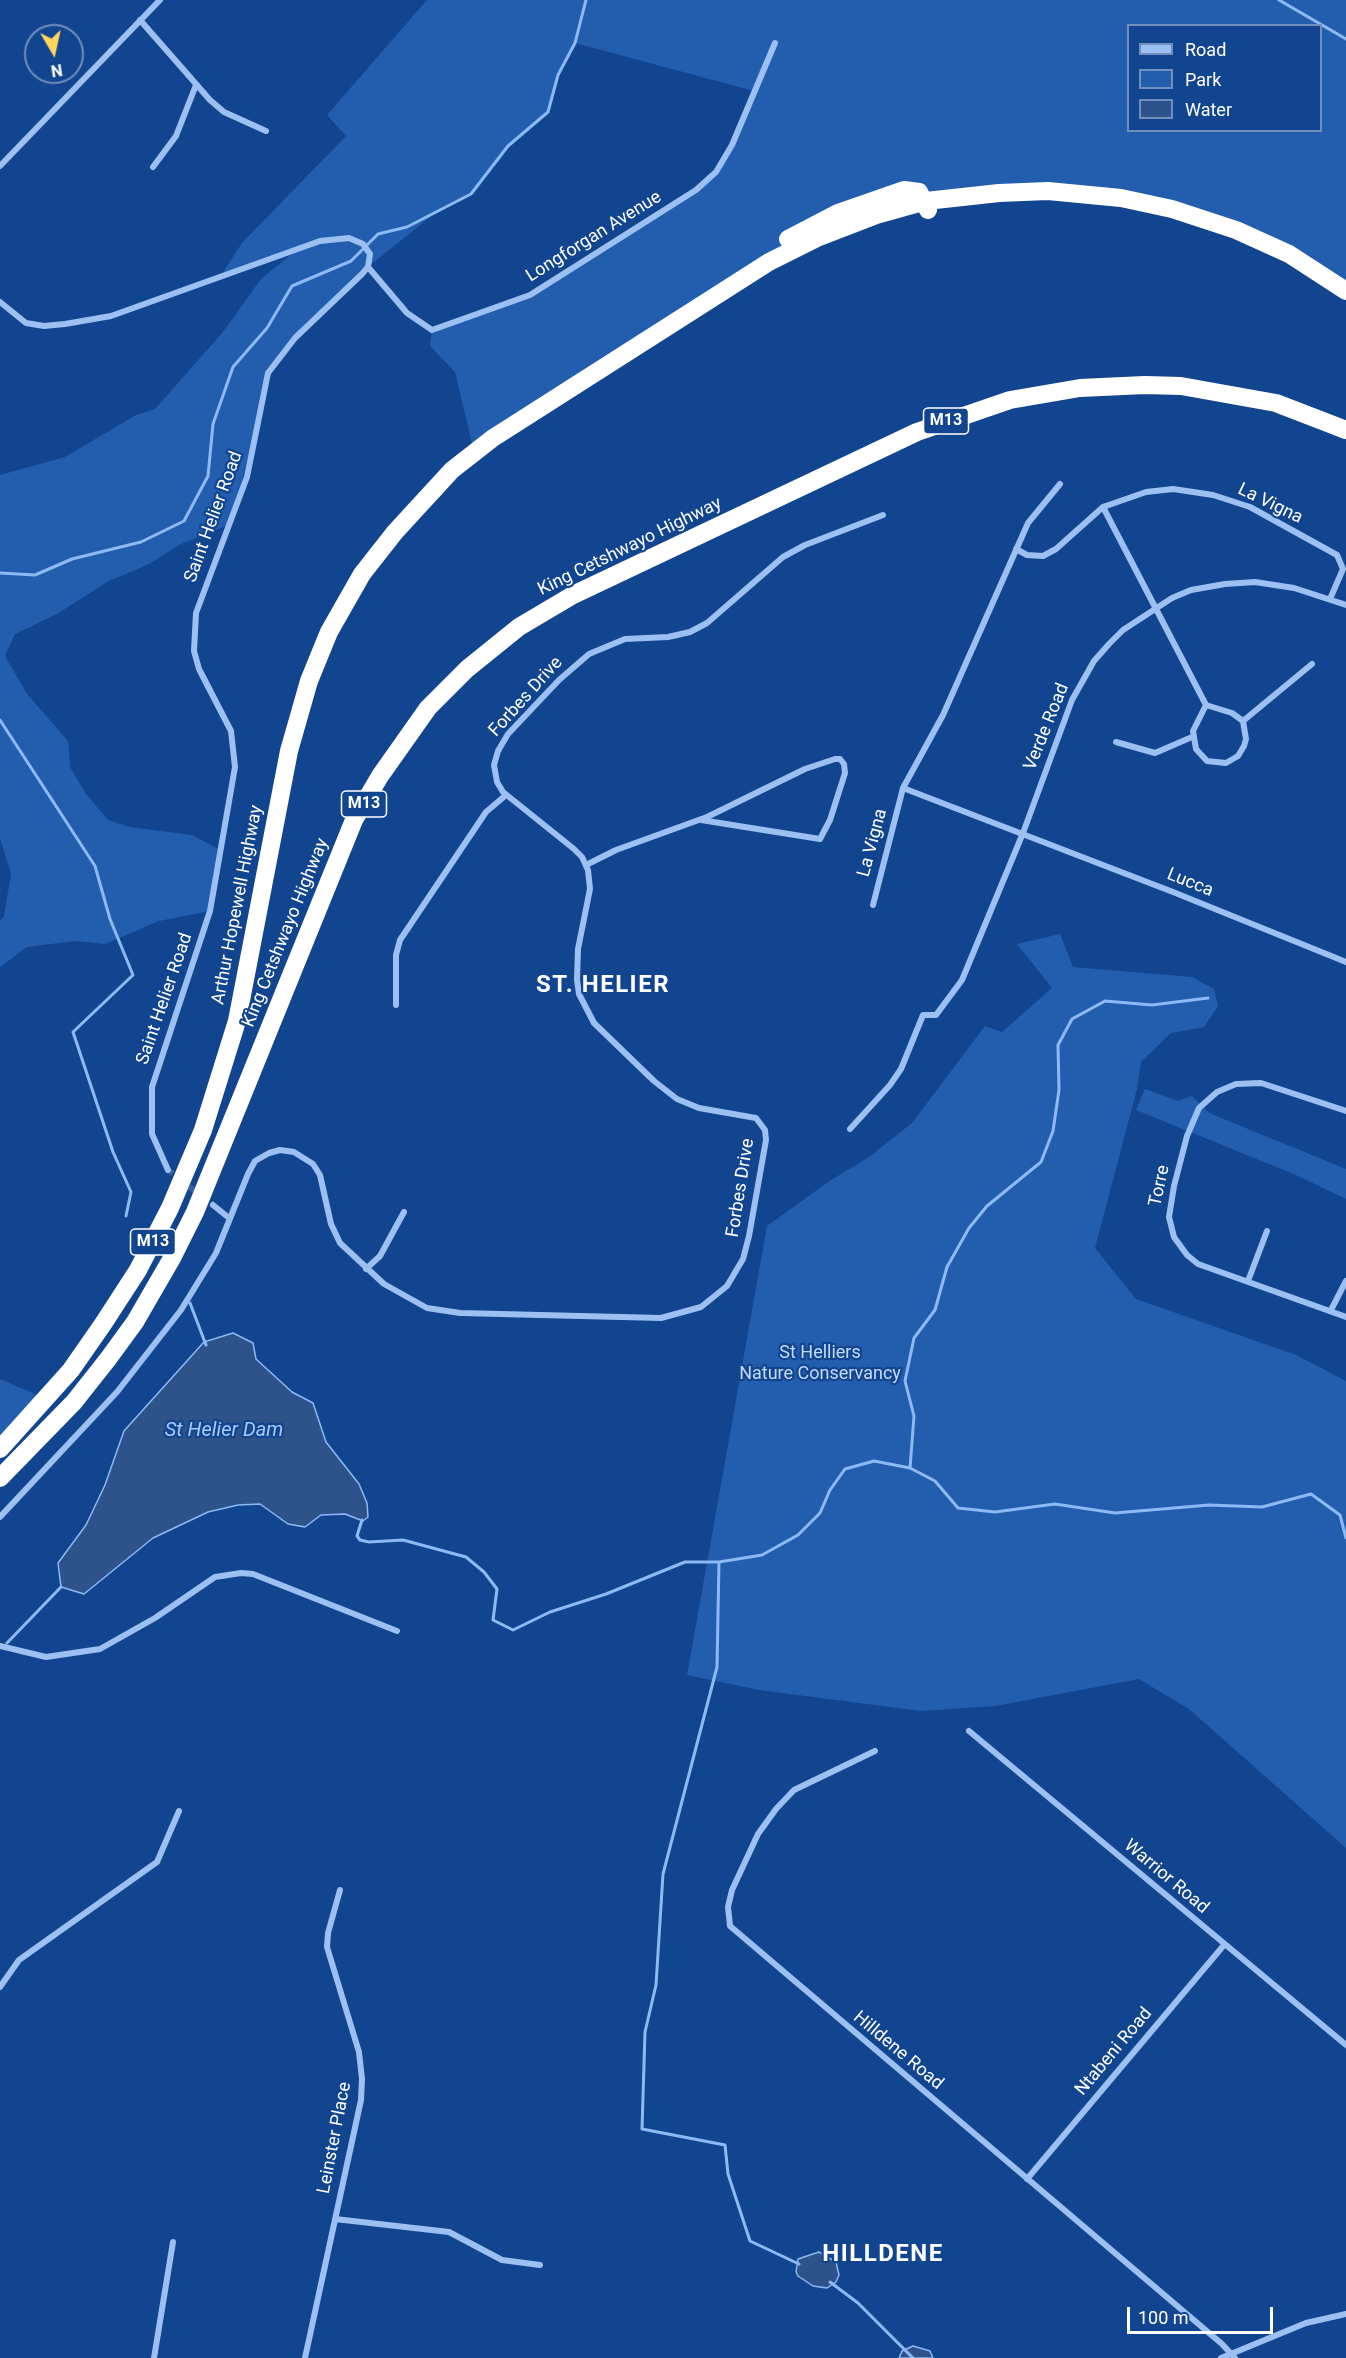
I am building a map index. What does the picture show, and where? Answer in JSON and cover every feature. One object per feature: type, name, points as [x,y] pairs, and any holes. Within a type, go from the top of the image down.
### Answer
[{"type":"highway","name":"Arthur Hopewell Highway","points":[[0,1449],[70,1370],[138,1270],[180,1187],[225,1065],[237,1021],[289,751],[307,689],[336,619],[362,574],[418,505],[452,470],[493,438],[769,262],[819,237],[876,215],[999,193],[1048,191],[1121,198],[1215,222],[1263,242],[1317,271],[1346,291]]},
{"type":"highway","name":"King Cetshwayo Highway","points":[[0,1478],[74,1402],[108,1359],[135,1322],[172,1258],[195,1212],[354,820],[386,767],[428,708],[467,669],[519,627],[574,591],[917,432],[981,409],[1021,398],[1062,390],[1115,386],[1181,386],[1283,405],[1346,430]]},
{"type":"street","points":[[0,166],[160,0]]},
{"type":"street","points":[[140,20],[196,85],[224,112],[266,131]]},
{"type":"street","name":"Longforgan Avenue","points":[[368,267],[407,313],[432,330],[530,295],[696,190],[716,172],[732,145],[776,43]]},
{"type":"street","points":[[153,167],[176,136],[196,85]]},
{"type":"street","points":[[0,302],[19,320],[33,325],[93,320],[310,244],[337,238],[356,240],[368,248],[370,254],[368,267]]},
{"type":"street","name":"Saint Helier Road","points":[[168,1170],[162,1161],[152,1134],[152,1087],[210,911],[235,767],[231,731],[199,669],[194,651],[196,613],[248,477],[268,373],[295,338],[368,267]]},
{"type":"street","name":"La Vigna","points":[[873,905],[903,788],[943,715],[1016,549],[1036,511],[1060,484]]},
{"type":"street","name":"La Vigna","points":[[1016,549],[1032,556],[1048,554],[1103,507],[1160,489],[1213,495],[1239,502],[1337,555],[1343,569],[1330,598]]},
{"type":"street","points":[[1103,507],[1206,705],[1232,713],[1243,721],[1246,739],[1238,756],[1226,763],[1215,763],[1202,758],[1192,737]]},
{"type":"street","name":"Forbes Drive","points":[[229,1218],[255,1161],[280,1150],[294,1152],[307,1158],[320,1175],[334,1232],[340,1243],[366,1269],[406,1298],[428,1308],[448,1312],[650,1318],[671,1317],[701,1307],[718,1295],[738,1271],[749,1236],[766,1140],[765,1130],[756,1118],[699,1108],[677,1099],[654,1081],[594,1023],[579,994],[577,980],[578,949],[590,889],[586,865],[574,849],[506,795],[497,782],[494,765],[503,742],[559,680],[599,648],[625,639],[668,637],[690,632],[707,623],[783,556],[883,514]]},
{"type":"street","name":"Verde Road","points":[[850,1129],[902,1069],[923,1015],[936,1015],[962,980],[1023,833],[1072,700],[1094,661],[1123,630],[1155,608],[1191,590],[1239,582],[1294,588],[1346,605]]},
{"type":"street","points":[[1243,721],[1312,664]]},
{"type":"street","points":[[1116,742],[1155,753],[1192,737],[1206,705]]},
{"type":"street","points":[[586,865],[616,850],[701,820],[805,769],[835,759],[840,759],[844,764],[845,773],[825,835],[820,839],[701,820]]},
{"type":"street","name":"La Vigna","points":[[903,788],[1023,833]]},
{"type":"street","points":[[396,1005],[396,955],[400,940],[486,812],[506,795]]},
{"type":"street","name":"Lucca","points":[[1023,833],[1346,962]]},
{"type":"street","name":"Torre","points":[[1346,1111],[1274,1085],[1252,1082],[1217,1092],[1199,1108],[1187,1136],[1174,1186],[1169,1217],[1177,1243],[1191,1260],[1207,1268],[1346,1317]]},
{"type":"street","points":[[0,1517],[117,1392],[181,1310],[216,1253],[229,1218],[213,1205]]},
{"type":"street","points":[[366,1269],[380,1256],[404,1212]]},
{"type":"street","points":[[1248,1281],[1267,1231]]},
{"type":"street","points":[[1331,1310],[1346,1281]]},
{"type":"street","points":[[0,1646],[46,1658],[100,1649],[155,1618],[215,1577],[242,1572],[253,1574],[397,1631]]},
{"type":"street","name":"Warrior Road","points":[[969,1731],[1346,2044]]},
{"type":"street","name":"Hilldene Road","points":[[875,1751],[794,1790],[776,1809],[758,1834],[732,1890],[728,1907],[730,1926],[1233,2356]]},
{"type":"street","points":[[0,1987],[20,1960],[157,1862],[179,1811]]},
{"type":"street","name":"Leinster Place","points":[[304,2358],[361,2100],[362,2079],[359,2052],[327,1947],[328,1933],[340,1890]]},
{"type":"street","name":"Ntabeni Road","points":[[1027,2179],[1224,1945]]},
{"type":"street","points":[[335,2219],[449,2232],[502,2260],[540,2265]]},
{"type":"street","points":[[154,2358],[173,2242]]},
{"type":"street","points":[[1221,2358],[1233,2356],[1306,2323],[1346,2314]]},
{"type":"green space","points":[[427,0],[1346,0],[1346,291],[1289,254],[1121,198],[955,198],[819,237],[474,452],[455,372],[430,346],[432,330],[512,303],[696,190],[719,169],[754,91],[575,43],[558,75],[548,112],[508,146],[471,194],[435,213],[368,267],[273,363],[231,524],[181,544],[149,564],[107,582],[57,614],[15,634],[5,656],[27,694],[68,741],[70,767],[86,794],[108,820],[130,827],[192,835],[222,851],[210,911],[159,921],[105,944],[75,941],[27,947],[0,967],[0,921],[4,916],[11,874],[0,838],[0,475],[65,457],[136,415],[155,409],[223,332],[261,279],[298,249],[222,274],[242,243],[346,136],[327,115]]},
{"type":"green space","name":"St Helliers Nature Conservancy","points":[[1060,934],[1073,967],[1192,977],[1214,989],[1218,1006],[1204,1027],[1171,1033],[1141,1062],[1137,1089],[1095,1248],[1136,1299],[1296,1355],[1346,1381],[1346,1848],[1189,1709],[1139,1679],[995,1706],[921,1711],[759,1690],[687,1675],[767,1226],[828,1182],[869,1157],[912,1123],[985,1026],[1002,1032],[1052,988],[1017,944]]},
{"type":"green space","points":[[1145,1089],[1178,1101],[1192,1096],[1209,1113],[1346,1169],[1346,1199],[1296,1175],[1136,1110]]},
{"type":"green space","points":[[0,1379],[46,1399],[0,1448]]},
{"type":"water","name":"St Helier Dam","points":[[233,1333],[253,1343],[256,1359],[292,1392],[313,1403],[326,1442],[359,1484],[367,1503],[368,1517],[363,1521],[345,1514],[321,1515],[305,1527],[288,1524],[260,1504],[238,1505],[208,1512],[153,1538],[84,1594],[61,1587],[58,1563],[86,1525],[105,1485],[124,1431],[204,1342]]},
{"type":"water","points":[[819,2252],[836,2262],[839,2275],[836,2282],[827,2288],[813,2286],[798,2276],[796,2272],[798,2259]]},
{"type":"water","points":[[913,2346],[930,2351],[933,2358],[899,2358],[902,2351]]},
{"type":"waterway","points":[[0,573],[35,575],[72,559],[141,542],[184,521],[208,476],[213,424],[233,367],[267,328],[292,286],[351,261],[378,234],[407,227],[471,194],[508,146],[548,112],[558,75],[575,43],[586,0]]},
{"type":"waterway","points":[[1279,0],[1320,24]]},
{"type":"waterway","points":[[1322,25],[1346,39]]},
{"type":"waterway","points":[[0,720],[95,866],[110,919],[133,975],[73,1032],[113,1152],[131,1192],[126,1216]]},
{"type":"waterway","points":[[910,1468],[914,1416],[905,1381],[914,1338],[935,1310],[947,1267],[969,1228],[987,1206],[1041,1162],[1053,1131],[1059,1090],[1058,1045],[1072,1019],[1105,1001],[1152,1005],[1208,998]]},
{"type":"waterway","points":[[190,1303],[206,1345]]},
{"type":"waterway","points":[[362,1520],[357,1536],[360,1540],[369,1542],[403,1540],[466,1557],[484,1572],[497,1589],[493,1620],[513,1630],[550,1612],[606,1594],[685,1562],[719,1562],[762,1555],[798,1535],[820,1513],[830,1490],[845,1469],[874,1461],[910,1468],[935,1481],[958,1508],[995,1512],[1055,1504],[1115,1513],[1209,1505],[1262,1507],[1311,1494],[1340,1515],[1346,1538]]},
{"type":"waterway","points":[[719,1562],[717,1667],[663,1874],[656,1985],[645,2032],[642,2129],[725,2145],[728,2174],[750,2241],[799,2264]]},
{"type":"waterway","points":[[7,1643],[61,1587]]},
{"type":"waterway","points":[[830,2282],[858,2303],[913,2358]]},
{"type":"tunnel","points":[[168,1170],[213,1205]]},
{"type":"district","name":"ST. HELIER","points":[[603,986]]},
{"type":"district","name":"HILLDENE","points":[[883,2255]]}]
